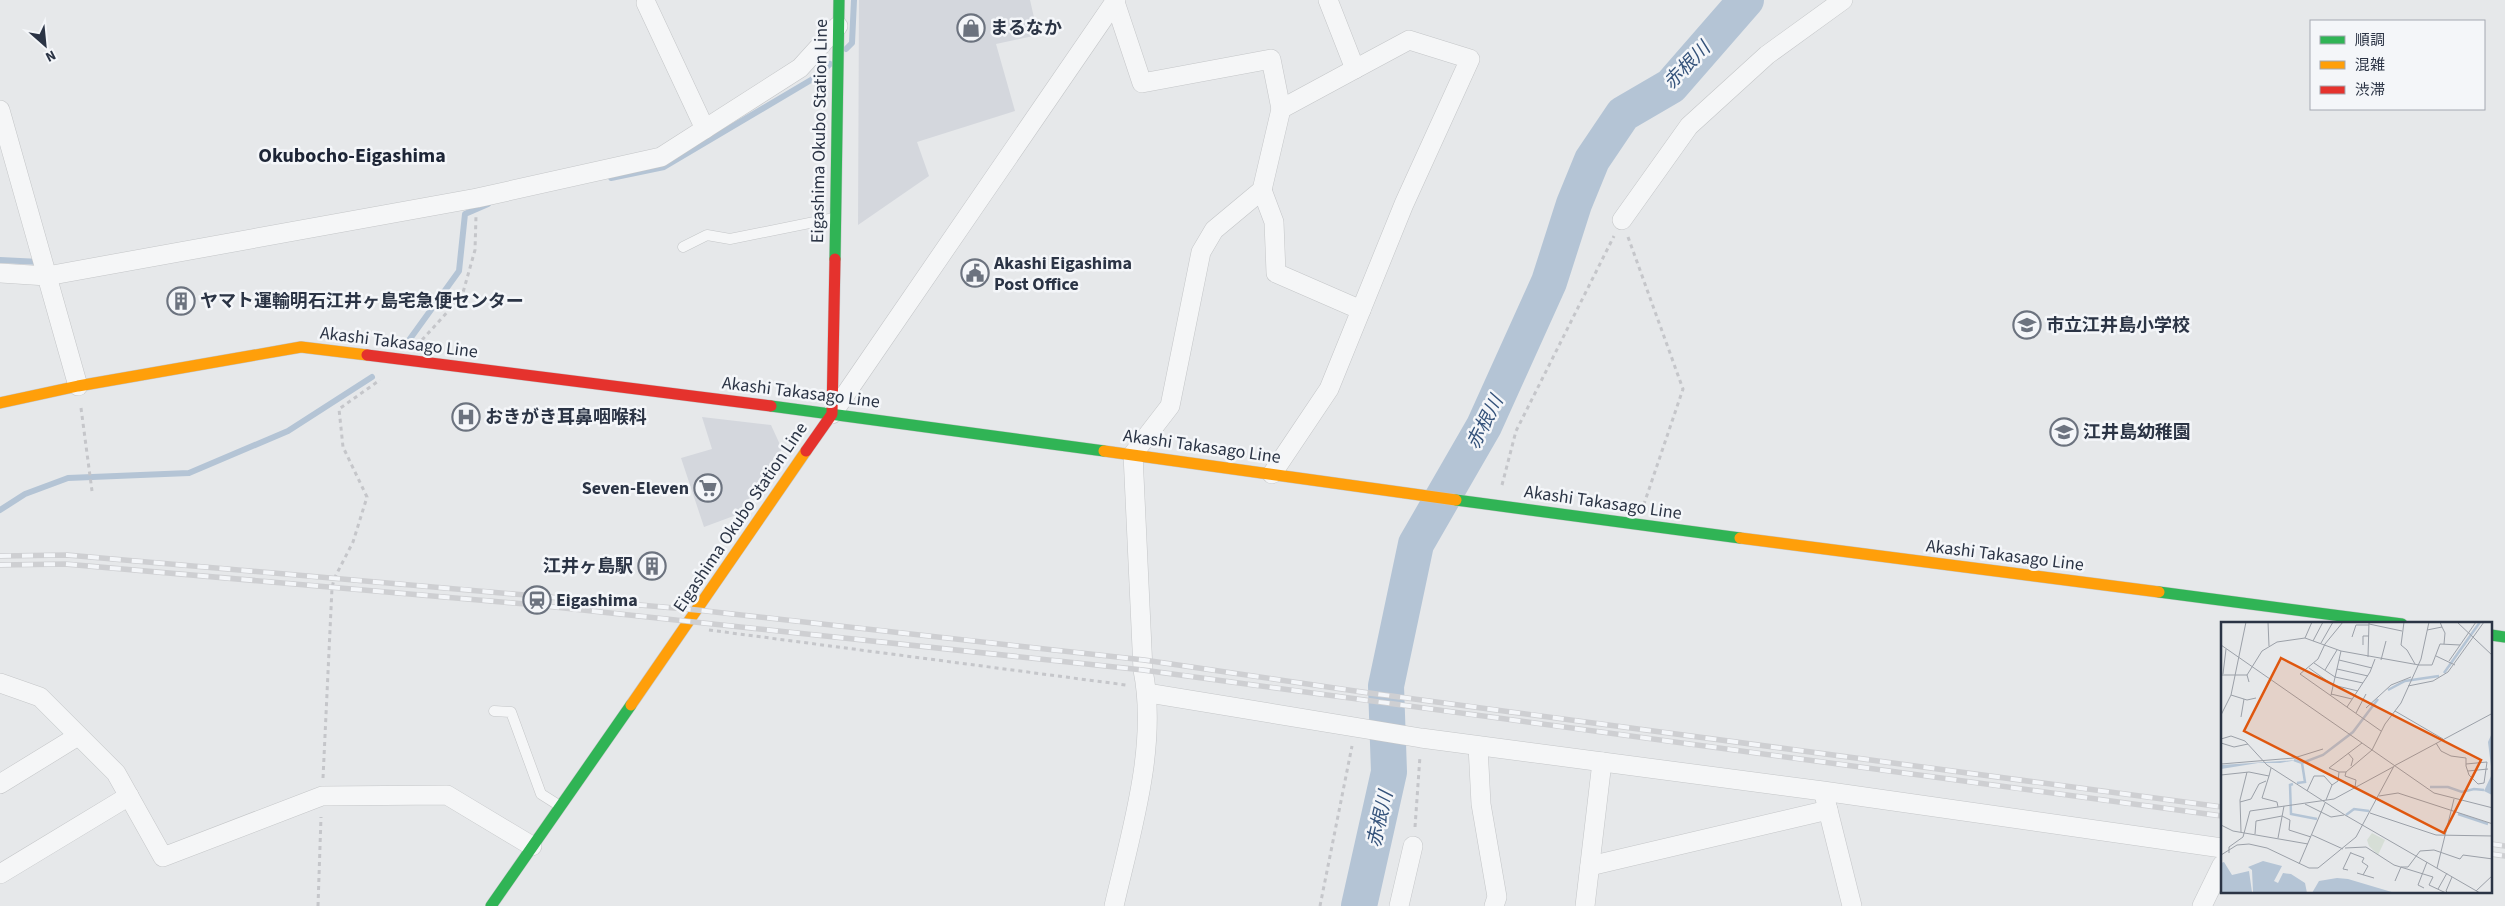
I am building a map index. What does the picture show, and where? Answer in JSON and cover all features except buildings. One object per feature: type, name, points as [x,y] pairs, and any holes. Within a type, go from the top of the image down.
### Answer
[{"type":"main road","name":"Eigashima Okubo Station Line","points":[[492,906],[832,414],[839,0]]},
{"type":"main road","name":"Akashi Takasago Line","points":[[0,403],[78,386],[300,347],[832,414],[1133,454],[1636,525],[2387,622]]},
{"type":"main road","points":[[2492,635],[2505,637]]},
{"type":"street","points":[[1328,0],[1355,69]]},
{"type":"street","points":[[1622,220],[1689,126],[1766,55],[1843,0]]},
{"type":"street","points":[[1115,1],[1142,84],[1272,59],[1281,109],[1262,190],[1274,222],[1276,273],[1361,310]]},
{"type":"street","points":[[832,414],[1115,1]]},
{"type":"street","points":[[646,3],[705,129]]},
{"type":"street","points":[[0,273],[47,276],[477,198],[661,158],[800,68],[838,26]]},
{"type":"street","points":[[1272,474],[1329,388],[1404,204],[1470,59],[1409,40],[1281,109]]},
{"type":"street","points":[[0,110],[78,386]]},
{"type":"street","points":[[1114,906],[1142,784],[1148,694],[1143,670],[1133,454],[1170,406],[1201,252],[1214,230],[1262,190]]},
{"type":"street","points":[[2,685],[40,697],[116,773],[164,857],[322,796],[447,795],[532,846]]},
{"type":"street","points":[[1148,694],[1421,738],[1823,791],[2221,848]]},
{"type":"street","points":[[0,784],[78,736]]},
{"type":"street","points":[[1478,746],[1481,804],[1497,898],[1494,906]]},
{"type":"street","points":[[1585,906],[1602,762]]},
{"type":"street","points":[[1823,791],[1852,906]]},
{"type":"street","points":[[0,874],[129,796]]},
{"type":"street","points":[[1590,866],[1828,810]]},
{"type":"street","points":[[1399,906],[1414,846]]},
{"type":"street","points":[[2202,906],[2221,867]]},
{"type":"lane","points":[[683,247],[707,235],[730,239],[835,218]]},
{"type":"lane","points":[[494,711],[511,712],[541,794],[560,806]]},
{"type":"path","points":[[318,906],[332,588],[334,579],[353,542],[367,498],[343,446],[339,409],[403,361],[462,296],[475,250],[477,198]]},
{"type":"path","points":[[1497,505],[1516,431],[1622,220]]},
{"type":"path","points":[[1622,220],[1683,389],[1636,525]]},
{"type":"path","points":[[78,386],[92,491]]},
{"type":"path","points":[[686,627],[1137,687],[1148,694]]},
{"type":"path","points":[[1320,906],[1355,728]]},
{"type":"path","points":[[1414,846],[1421,738]]},
{"type":"shaded area","points":[[859,0],[1030,0],[1038,35],[996,44],[1015,111],[917,142],[929,176],[858,225]]},
{"type":"shaded area","points":[[702,417],[771,425],[782,449],[739,514],[704,527],[681,458],[712,449]]},
{"type":"waterway","points":[[846,49],[852,43],[854,0]]},
{"type":"waterway","name":"赤根川","points":[[1359,906],[1389,772],[1386,686],[1416,544],[1484,426],[1549,282],[1574,204],[1592,160],[1623,114],[1671,86],[1746,0]]},
{"type":"waterway","points":[[611,178],[664,167],[816,77],[830,64]]},
{"type":"waterway","points":[[407,343],[459,271],[465,214],[488,204]]},
{"type":"waterway","points":[[0,260],[40,262]]},
{"type":"waterway","points":[[0,510],[25,494],[68,478],[189,473],[288,431],[372,377]]},
{"type":"railway","points":[[0,556],[67,555],[697,610],[1144,660],[1362,692],[2221,807]]},
{"type":"railway","points":[[0,565],[65,564],[536,605],[1143,670],[2221,816]]},
{"type":"railway","points":[[2492,844],[2505,846]]},
{"type":"railway","points":[[2492,854],[2505,856]]},
{"type":"traffic: fast","points":[[835,259],[839,0]]},
{"type":"traffic: fast","points":[[771,406],[1104,451]]},
{"type":"traffic: fast","points":[[1456,500],[1740,538]]},
{"type":"traffic: fast","points":[[2159,592],[2387,622]]},
{"type":"traffic: fast","points":[[2492,635],[2505,637]]},
{"type":"traffic: fast","points":[[491,906],[631,705]]},
{"type":"traffic: slow","points":[[0,403],[78,386],[301,347],[367,355]]},
{"type":"traffic: slow","points":[[631,705],[806,451]]},
{"type":"traffic: slow","points":[[1104,451],[1456,500]]},
{"type":"traffic: slow","points":[[1740,538],[2159,592]]},
{"type":"traffic: jam","points":[[806,451],[832,414],[835,259]]},
{"type":"traffic: jam","points":[[367,355],[771,406]]},
{"type":"place","name":"まるなか","points":[[971,28]]},
{"type":"place","name":"Akashi Eigashima Post Office","points":[[975,273]]},
{"type":"place","name":"ヤマト運輸明石江井ヶ島宅急便センター","points":[[181,301]]},
{"type":"place","name":"市立江井島小学校","points":[[2027,325]]},
{"type":"place","name":"おきがき耳鼻咽喉科","points":[[466,417]]},
{"type":"place","name":"江井島幼稚園","points":[[2064,432]]},
{"type":"place","name":"Seven-Eleven","points":[[708,488]]},
{"type":"place","name":"江井ヶ島駅","points":[[652,566]]},
{"type":"place","name":"Eigashima","points":[[537,600]]},
{"type":"district","name":"Okubocho-Eigashima","points":[[352,155]]}]
